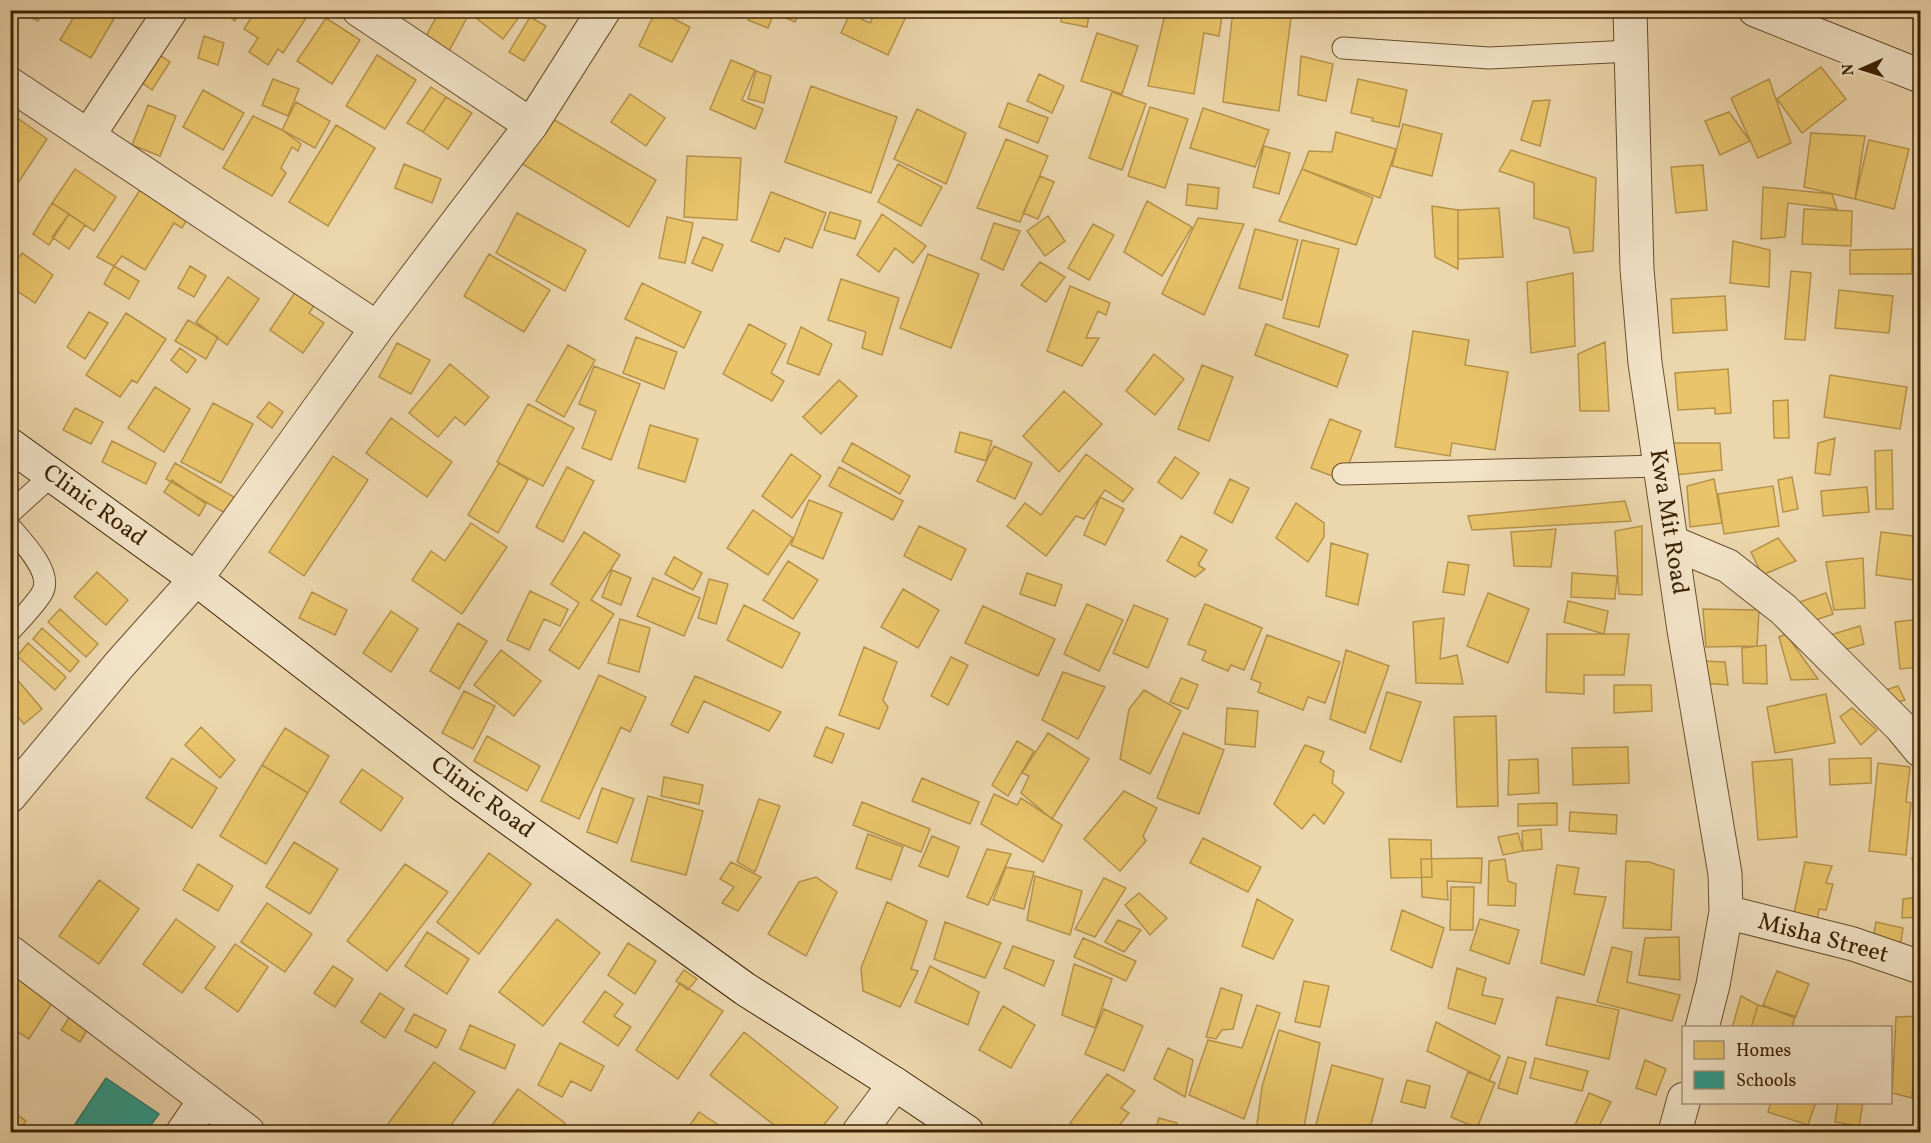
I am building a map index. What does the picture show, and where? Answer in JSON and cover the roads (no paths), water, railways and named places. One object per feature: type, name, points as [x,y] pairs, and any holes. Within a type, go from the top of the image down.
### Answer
[{"type":"street","points":[[88,136],[171,10]]},
{"type":"street","points":[[359,10],[531,125]]},
{"type":"street","points":[[10,796],[120,664],[196,579],[377,328],[531,125],[604,10]]},
{"type":"street","name":"Kwa Mit Road","points":[[1630,10],[1637,268],[1645,363],[1659,466],[1725,874],[1726,912],[1713,985],[1703,1026]]},
{"type":"street","points":[[1755,10],[1920,76]]},
{"type":"street","points":[[10,84],[377,328]]},
{"type":"street","name":"Clinic Road","points":[[10,445],[196,579],[460,783],[745,989],[967,1132]]},
{"type":"street","points":[[1671,542],[1728,566],[1782,609],[1886,711],[1920,750]]},
{"type":"street","name":"Misha Street","points":[[1726,912],[1853,944],[1920,967]]},
{"type":"street","points":[[10,952],[248,1132]]},
{"type":"street","points":[[859,1132],[895,1084]]},
{"type":"street","points":[[183,1132],[205,1100]]},
{"type":"street","points":[[1675,1132],[1682,1103]]},
{"type":"lane","points":[[1343,48],[1489,58],[1631,51]]},
{"type":"lane","points":[[1343,474],[1659,466]]},
{"type":"lane","points":[[10,513],[52,475]]},
{"type":"lane","points":[[10,527],[35,557],[44,574],[44,590],[10,631]]}]
